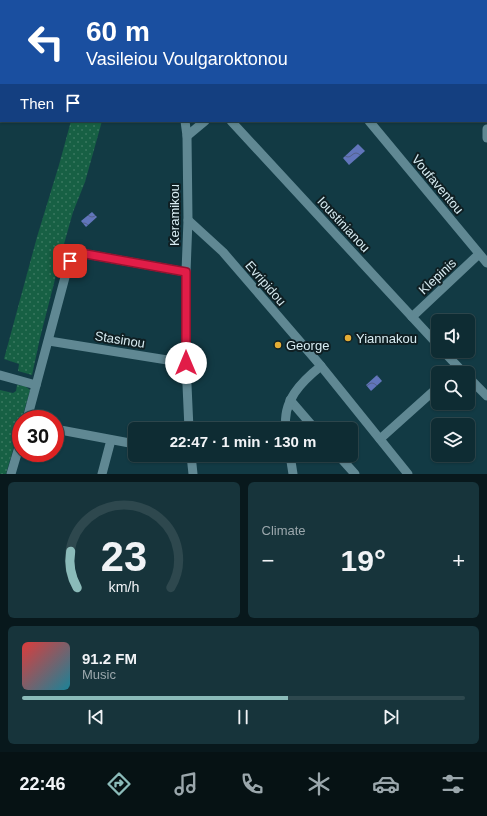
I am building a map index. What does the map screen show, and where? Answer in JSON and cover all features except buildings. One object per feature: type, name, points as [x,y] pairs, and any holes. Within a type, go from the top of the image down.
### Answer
[{"type":"street","name":"Keramikou","points":[[185,122],[187,136],[188,220],[186,272],[186,363],[189,422]]},
{"type":"street","points":[[187,136],[205,122]]},
{"type":"street","name":"Ioustinianou","points":[[232,122],[431,337]]},
{"type":"street","name":"Voufaventou","points":[[370,122],[487,263]]},
{"type":"street","points":[[487,129],[487,138]]},
{"type":"street","name":"Evripidou","points":[[188,220],[222,252],[321,366],[408,474]]},
{"type":"street","points":[[29,410],[68,266],[72,258],[77,255],[86,254],[186,272]]},
{"type":"street","name":"Klepinis","points":[[412,317],[480,254]]},
{"type":"street","name":"Stasinou","points":[[49,340],[186,363]]},
{"type":"street","points":[[449,358],[455,366]]},
{"type":"street","points":[[286,422],[286,414],[290,400],[301,384],[321,366]]},
{"type":"street","points":[[0,375],[36,385]]},
{"type":"street","points":[[475,384],[487,396]]},
{"type":"street","points":[[380,439],[431,394]]},
{"type":"street","points":[[290,400],[309,422]]},
{"type":"street","points":[[64,431],[128,443]]},
{"type":"street","points":[[102,474],[111,440]]},
{"type":"street","points":[[11,474],[15,462]]},
{"type":"street","points":[[191,462],[193,474]]},
{"type":"street","points":[[291,462],[293,474]]},
{"type":"street","points":[[344,462],[355,474]]},
{"type":"green space","points":[[71,122],[102,122],[85,182],[73,212],[64,244],[32,375],[18,371],[19,364],[4,359],[37,237]]},
{"type":"green space","points":[[17,385],[25,386],[30,390],[24,410],[12,410],[12,453],[6,474],[0,474],[0,390],[13,393],[16,391]]},
{"type":"water","points":[[358,144],[365,151],[349,165],[343,158]]},
{"type":"water","points":[[92,212],[97,217],[86,227],[81,221]]},
{"type":"water","points":[[377,375],[382,381],[371,391],[366,385]]},
{"type":"place","name":"Yiannakou","points":[[348,338]]},
{"type":"place","name":"George","points":[[278,345]]},
{"type":"route","points":[[70,261],[77,255],[86,254],[186,272],[186,363]]}]
